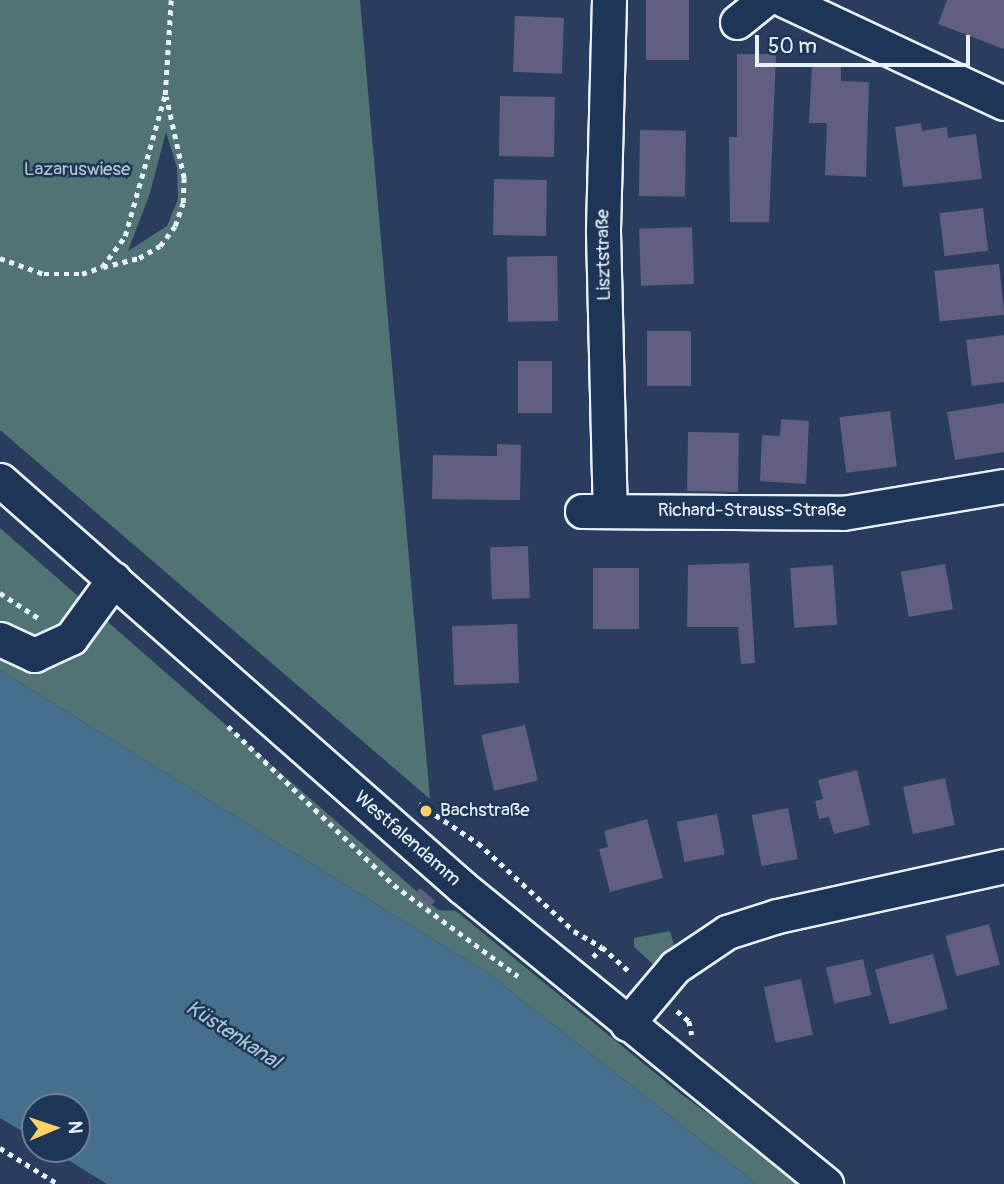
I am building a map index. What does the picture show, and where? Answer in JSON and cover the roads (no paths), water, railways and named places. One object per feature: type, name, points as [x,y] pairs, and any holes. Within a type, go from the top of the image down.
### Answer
[{"type":"street","name":"Lisztstraße","points":[[596,511],[609,0]]},
{"type":"street","points":[[737,22],[764,0]]},
{"type":"street","points":[[784,0],[1004,103]]},
{"type":"street","name":"Westfalendamm","points":[[0,480],[381,818],[627,1024],[826,1184]]},
{"type":"street","name":"Richard-Strauss-Straße","points":[[596,511],[843,513],[1004,486]]},
{"type":"street","points":[[0,639],[34,654],[71,638],[114,579]]},
{"type":"street","points":[[627,1024],[675,967],[727,932],[777,916],[1004,866]]},
{"type":"water","name":"Küstenkanal","points":[[0,670],[489,974],[757,1184],[107,1184],[73,1163],[91,1163],[91,1093],[21,1093],[21,1131],[0,1118]]},
{"type":"place","name":"Bachstraße","points":[[426,811]]},
{"type":"park label","name":"Lazaruswiese","points":[[77,170]]}]
